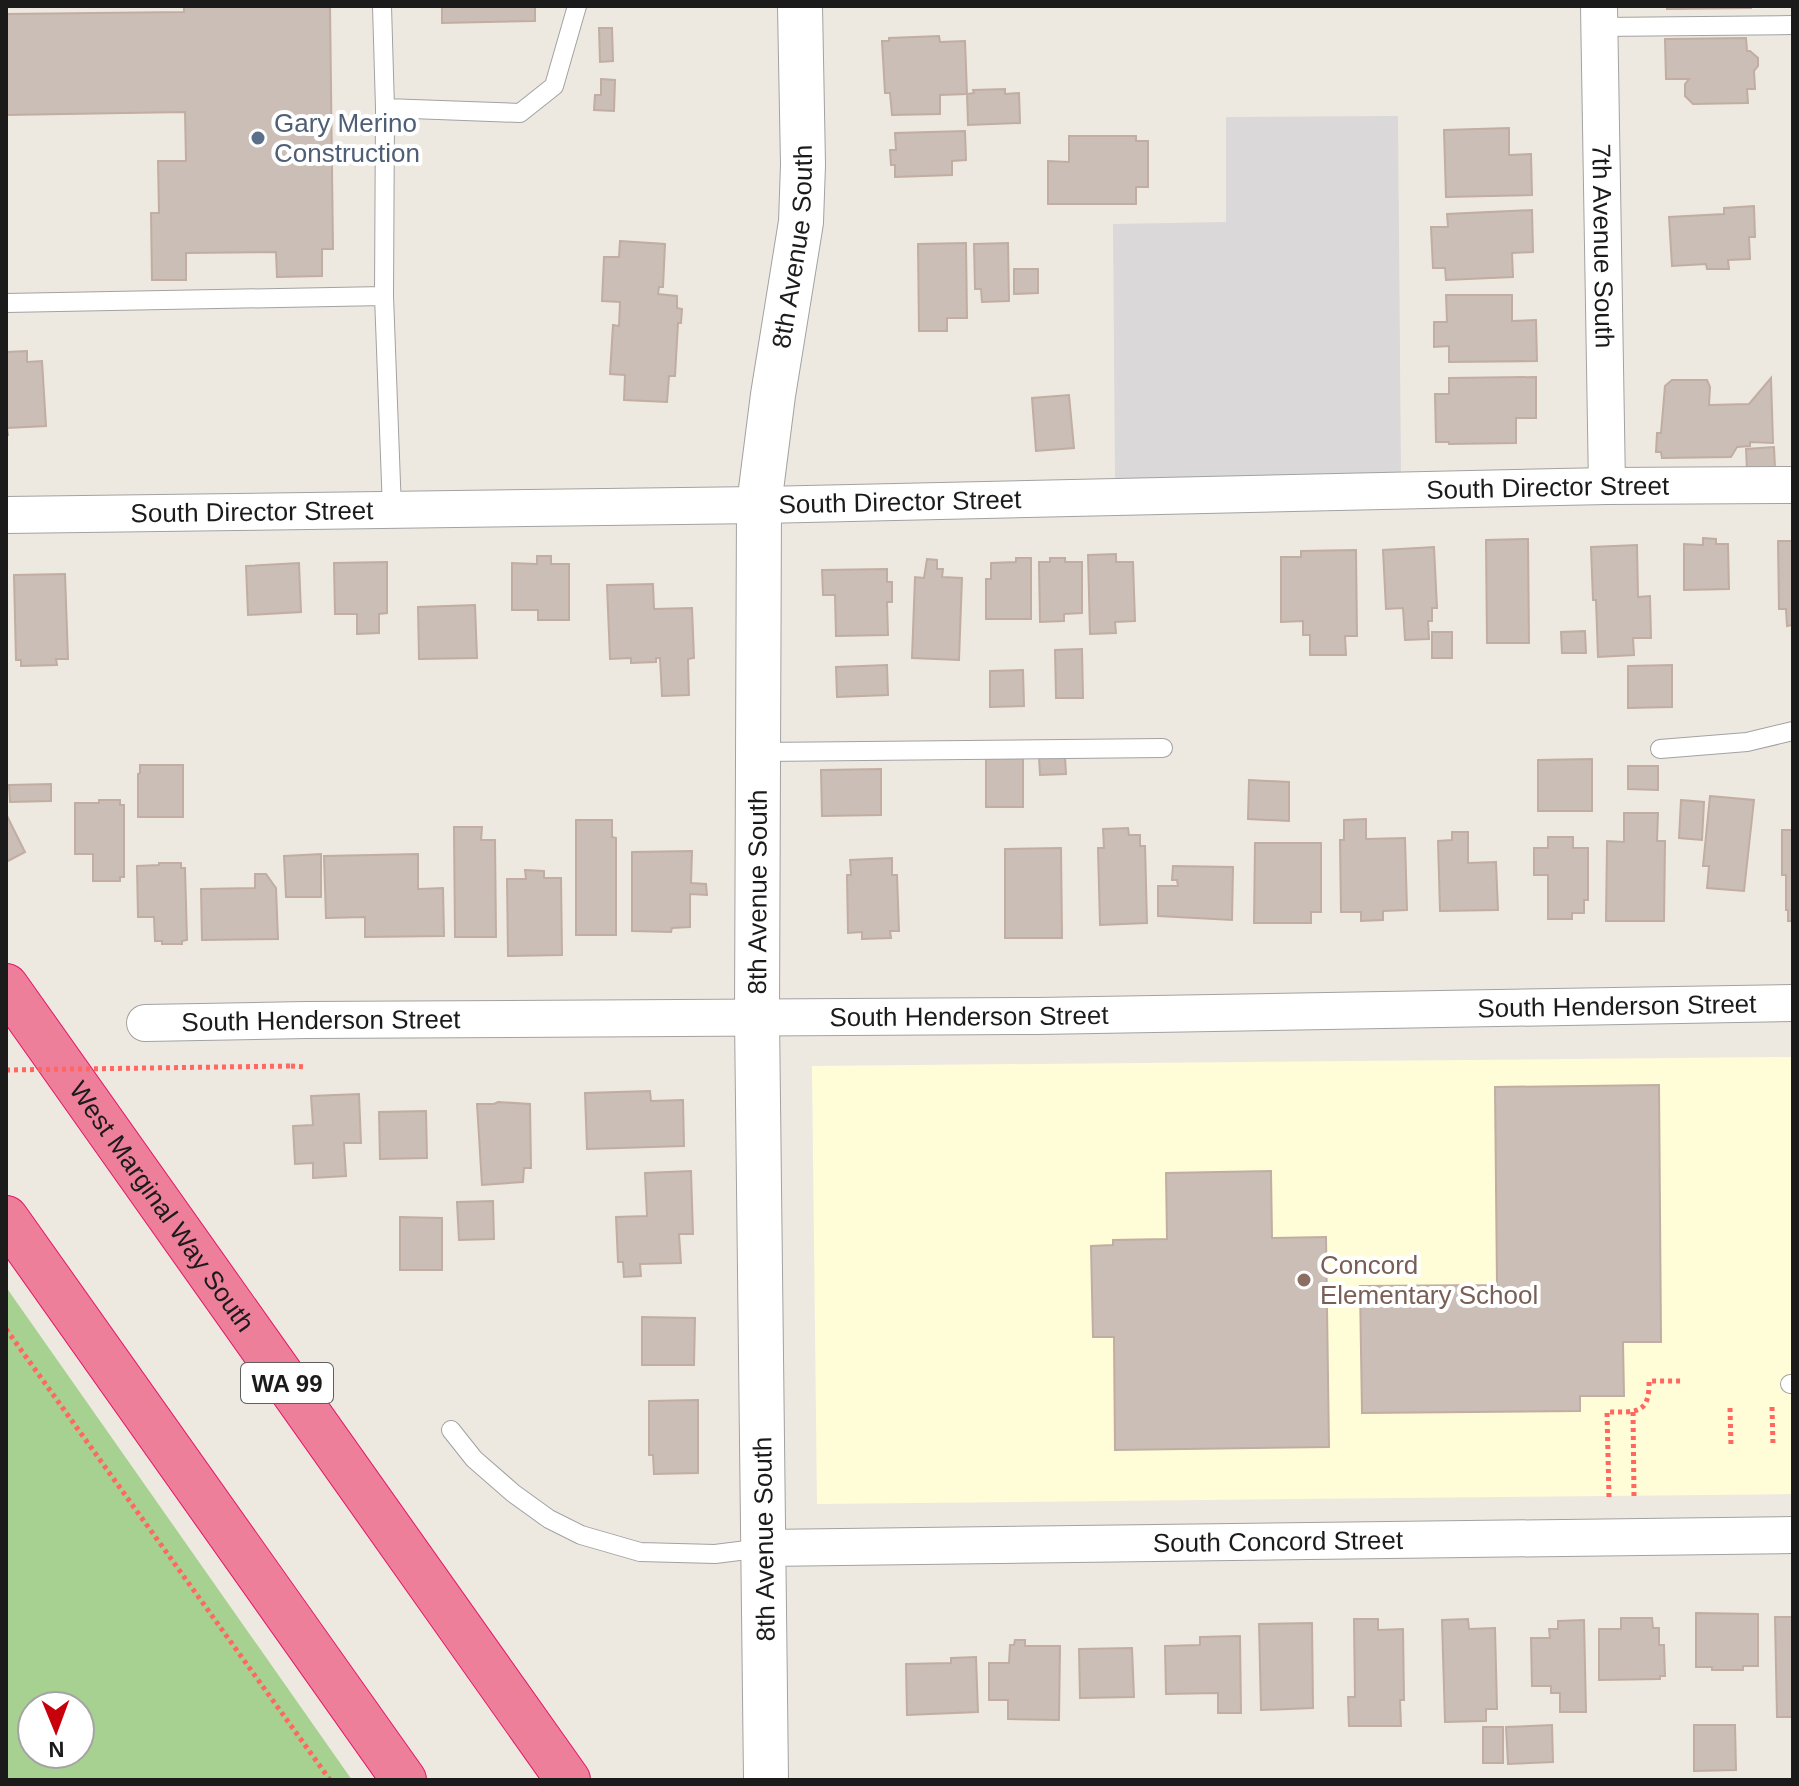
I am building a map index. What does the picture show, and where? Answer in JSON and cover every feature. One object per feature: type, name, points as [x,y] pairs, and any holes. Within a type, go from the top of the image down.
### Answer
[{"type":"highway","name":"West Marginal Way South","points":[[6,986],[568,1780]]},
{"type":"highway","points":[[6,1218],[404,1780]]},
{"type":"street","name":"8th Avenue South","points":[[766,1780],[757,1017],[759,505],[801,222],[800,6]]},
{"type":"street","name":"7th Avenue South","points":[[1599,16],[1607,486]]},
{"type":"street","name":"South Director Street","points":[[6,515],[759,505],[1607,486],[1793,485]]},
{"type":"street","name":"South Henderson Street","points":[[145,1023],[1052,1016],[1793,1003]]},
{"type":"street","name":"South Concord Street","points":[[764,1548],[1793,1535]]},
{"type":"lane","points":[[382,6],[384,296],[392,510]]},
{"type":"lane","points":[[385,108],[520,113],[554,86],[577,6]]},
{"type":"lane","points":[[1599,16],[1793,25]]},
{"type":"lane","points":[[6,303],[384,296]]},
{"type":"lane","points":[[1660,749],[1747,742],[1793,731]]},
{"type":"lane","points":[[757,752],[1163,748]]},
{"type":"lane","points":[[451,1430],[474,1459],[513,1493],[549,1519],[581,1535],[640,1552],[715,1554],[764,1548]]},
{"type":"path","name":"South Henderson Street","points":[[6,1070],[307,1067]]},
{"type":"path","points":[[6,1329],[330,1780]]},
{"type":"path","points":[[1609,1497],[1607,1412],[1633,1412],[1643,1407],[1649,1398],[1649,1381],[1684,1381]]},
{"type":"path","points":[[1772,1407],[1773,1445]]},
{"type":"path","points":[[1730,1408],[1731,1446]]},
{"type":"path","points":[[1633,1412],[1634,1497]]},
{"type":"shaded area","points":[[1398,116],[1401,477],[1115,479],[1113,224],[1226,222],[1226,117]]},
{"type":"shaded area","name":"Concord Elementary School","points":[[1793,1057],[1793,1494],[817,1504],[812,1066]]},
{"type":"green space","points":[[6,1287],[352,1780],[6,1780]]},
{"type":"building","name":"Gary Merino Construction","points":[[184,6],[330,6],[333,249],[322,249],[322,276],[277,277],[276,252],[186,253],[186,280],[152,280],[151,213],[159,213],[158,161],[186,161],[185,112],[6,115],[6,14],[184,12]]},
{"type":"building","points":[[442,6],[535,6],[535,21],[442,23]]},
{"type":"building","points":[[1667,6],[1751,6],[1751,8],[1667,9]]},
{"type":"building","points":[[599,28],[612,28],[613,61],[600,62]]},
{"type":"building","points":[[939,36],[940,42],[965,41],[967,94],[940,95],[940,114],[892,115],[890,93],[885,93],[882,41]]},
{"type":"building","points":[[1746,38],[1747,51],[1758,58],[1754,71],[1755,89],[1747,89],[1748,103],[1693,104],[1685,96],[1685,84],[1689,79],[1666,79],[1665,39]]},
{"type":"building","points":[[601,79],[615,80],[614,111],[594,110],[595,95],[601,95]]},
{"type":"building","points":[[1005,89],[1005,94],[1019,93],[1020,123],[968,125],[967,94],[974,93],[973,90]]},
{"type":"building","points":[[1509,128],[1509,155],[1531,154],[1532,195],[1446,197],[1444,130]]},
{"type":"building","points":[[965,131],[966,160],[952,161],[952,175],[895,177],[890,150],[896,150],[895,133]]},
{"type":"building","points":[[1069,136],[1136,136],[1136,141],[1148,141],[1148,187],[1136,187],[1136,204],[1048,204],[1048,161],[1069,162]]},
{"type":"building","points":[[1754,206],[1755,237],[1749,237],[1750,259],[1728,260],[1729,269],[1707,269],[1706,264],[1672,266],[1669,217],[1724,214],[1724,208]]},
{"type":"building","points":[[1532,210],[1533,252],[1512,253],[1513,277],[1446,280],[1445,268],[1433,268],[1431,227],[1448,227],[1447,214]]},
{"type":"building","points":[[620,241],[665,244],[663,287],[659,287],[658,294],[677,296],[677,308],[682,309],[681,323],[678,323],[675,376],[669,376],[667,402],[624,400],[625,375],[610,374],[613,325],[619,326],[620,302],[602,301],[604,257],[619,257]]},
{"type":"building","points":[[966,243],[967,318],[947,318],[947,331],[919,331],[918,244]]},
{"type":"building","points":[[1008,243],[1009,301],[982,302],[981,289],[975,289],[974,244]]},
{"type":"building","points":[[1014,269],[1038,269],[1038,293],[1014,294]]},
{"type":"building","points":[[1446,295],[1512,295],[1512,321],[1536,320],[1537,361],[1449,362],[1449,346],[1434,347],[1434,322],[1447,322]]},
{"type":"building","points":[[27,351],[27,362],[42,361],[46,426],[7,428],[6,435],[6,352]]},
{"type":"building","points":[[1536,377],[1536,418],[1516,418],[1516,443],[1436,442],[1435,394],[1449,394],[1449,378]]},
{"type":"building","points":[[1771,378],[1773,443],[1750,442],[1750,446],[1737,447],[1731,457],[1662,458],[1661,452],[1656,452],[1665,386],[1672,380],[1707,380],[1710,387],[1709,405],[1749,404]]},
{"type":"building","points":[[1069,395],[1074,448],[1036,451],[1032,398]]},
{"type":"building","points":[[1774,447],[1775,468],[1747,470],[1746,449]]},
{"type":"building","points":[[1703,538],[1716,539],[1716,544],[1728,544],[1729,589],[1684,590],[1684,544],[1703,545]]},
{"type":"building","points":[[1528,539],[1529,643],[1487,643],[1486,540]]},
{"type":"building","points":[[1778,541],[1793,541],[1793,625],[1787,626],[1786,609],[1779,609]]},
{"type":"building","points":[[1637,545],[1638,597],[1650,596],[1651,638],[1633,638],[1634,655],[1598,657],[1591,547]]},
{"type":"building","points":[[1434,547],[1437,608],[1432,608],[1432,621],[1428,621],[1429,639],[1405,640],[1403,608],[1386,609],[1383,550]]},
{"type":"building","points":[[1356,550],[1357,636],[1345,636],[1346,655],[1310,655],[1310,635],[1303,635],[1303,621],[1281,622],[1281,557],[1301,557],[1301,551]]},
{"type":"building","points":[[1116,554],[1116,562],[1133,562],[1135,621],[1115,622],[1116,633],[1090,634],[1088,555]]},
{"type":"building","points":[[537,556],[551,556],[551,564],[569,564],[569,620],[538,620],[538,610],[512,610],[512,563],[537,564]]},
{"type":"building","points":[[1016,558],[1031,558],[1031,619],[986,619],[986,579],[991,579],[991,563],[1016,562]]},
{"type":"building","points":[[1050,558],[1082,562],[1082,613],[1064,614],[1064,621],[1040,622],[1039,562],[1050,562]]},
{"type":"building","points":[[927,559],[937,560],[937,569],[943,569],[942,577],[962,578],[959,660],[912,658],[915,577],[924,578]]},
{"type":"building","points":[[387,562],[387,613],[379,614],[379,633],[357,634],[357,614],[335,614],[334,563]]},
{"type":"building","points":[[299,563],[301,612],[248,615],[246,566]]},
{"type":"building","points":[[887,569],[887,582],[892,582],[892,602],[887,602],[888,635],[836,636],[835,595],[823,595],[822,570]]},
{"type":"building","points":[[65,574],[68,659],[56,659],[57,665],[21,666],[21,660],[16,660],[14,575]]},
{"type":"building","points":[[653,584],[654,609],[692,608],[694,658],[688,659],[689,695],[662,696],[660,658],[656,658],[656,662],[631,663],[631,658],[610,659],[607,585]]},
{"type":"building","points":[[475,605],[477,658],[419,659],[418,607]]},
{"type":"building","points":[[1585,631],[1586,653],[1562,653],[1561,632]]},
{"type":"building","points":[[1432,632],[1452,632],[1452,658],[1432,658]]},
{"type":"building","points":[[1082,649],[1083,698],[1056,698],[1055,650]]},
{"type":"building","points":[[887,665],[888,695],[837,697],[836,667]]},
{"type":"building","points":[[1672,665],[1672,707],[1628,708],[1628,666]]},
{"type":"building","points":[[1023,670],[1024,706],[990,707],[990,671]]},
{"type":"building","points":[[986,755],[1023,755],[1023,807],[986,807]]},
{"type":"building","points":[[1065,756],[1066,774],[1040,775],[1039,757]]},
{"type":"building","points":[[1592,759],[1592,811],[1538,811],[1538,760]]},
{"type":"building","points":[[140,765],[183,765],[183,817],[138,817]]},
{"type":"building","points":[[1628,766],[1658,766],[1658,790],[1628,789]]},
{"type":"building","points":[[881,769],[881,815],[822,816],[821,770]]},
{"type":"building","points":[[1249,780],[1289,782],[1289,821],[1248,819]]},
{"type":"building","points":[[51,784],[51,801],[10,802],[9,785]]},
{"type":"building","points":[[1710,796],[1754,800],[1744,891],[1707,888],[1709,866],[1703,866]]},
{"type":"building","points":[[99,800],[120,800],[120,805],[124,805],[124,877],[120,877],[120,881],[93,881],[93,854],[75,854],[75,803],[99,803]]},
{"type":"building","points":[[1681,800],[1704,802],[1702,840],[1679,838]]},
{"type":"building","points":[[1624,813],[1658,813],[1657,841],[1665,841],[1664,921],[1606,921],[1607,841],[1624,842]]},
{"type":"building","points":[[6,814],[25,852],[6,862]]},
{"type":"building","points":[[1366,819],[1366,839],[1405,838],[1407,910],[1383,911],[1383,920],[1361,921],[1361,912],[1341,912],[1340,840],[1344,840],[1344,820]]},
{"type":"building","points":[[576,820],[612,820],[612,837],[616,838],[616,935],[576,935]]},
{"type":"building","points":[[454,827],[482,827],[481,840],[495,840],[496,937],[455,937]]},
{"type":"building","points":[[1128,828],[1129,835],[1140,835],[1140,846],[1145,846],[1147,923],[1100,925],[1098,848],[1104,848],[1103,829]]},
{"type":"building","points":[[1782,830],[1793,830],[1793,921],[1788,921],[1786,910]]},
{"type":"building","points":[[1452,832],[1468,832],[1468,863],[1496,862],[1498,910],[1440,911],[1438,841],[1452,840]]},
{"type":"building","points":[[1548,837],[1573,837],[1573,848],[1588,848],[1588,900],[1584,900],[1584,913],[1572,913],[1572,919],[1548,919],[1548,875],[1534,875],[1534,848],[1548,848]]},
{"type":"building","points":[[1255,843],[1321,843],[1321,912],[1311,912],[1311,923],[1254,923]]},
{"type":"building","points":[[1061,848],[1062,938],[1005,938],[1005,849]]},
{"type":"building","points":[[692,851],[691,883],[706,884],[707,895],[690,894],[690,927],[672,928],[671,932],[632,931],[632,852]]},
{"type":"building","points":[[321,854],[321,897],[286,897],[284,856]]},
{"type":"building","points":[[418,854],[418,889],[443,888],[444,936],[365,937],[365,917],[326,918],[324,856]]},
{"type":"building","points":[[892,858],[892,875],[897,875],[899,931],[890,931],[891,938],[862,939],[862,932],[848,933],[847,875],[851,875],[850,860]]},
{"type":"building","points":[[181,863],[181,868],[185,868],[187,940],[182,944],[155,941],[154,917],[138,917],[137,866]]},
{"type":"building","points":[[1173,866],[1233,867],[1232,920],[1158,916],[1158,886],[1178,886],[1177,880],[1172,880]]},
{"type":"building","points":[[525,870],[544,871],[544,878],[561,878],[562,955],[508,956],[507,879],[526,879]]},
{"type":"building","points":[[255,874],[266,874],[276,888],[278,939],[202,940],[201,889],[255,888]]},
{"type":"building","points":[[1659,1085],[1661,1342],[1623,1342],[1624,1396],[1580,1396],[1580,1411],[1362,1413],[1360,1286],[1497,1285],[1495,1087]]},
{"type":"building","points":[[650,1091],[651,1101],[683,1100],[684,1146],[587,1149],[585,1093]]},
{"type":"building","points":[[359,1094],[361,1143],[344,1143],[346,1176],[313,1178],[313,1163],[295,1164],[293,1126],[313,1125],[311,1096]]},
{"type":"building","points":[[477,1104],[530,1104],[531,1168],[524,1168],[523,1182],[482,1185]]},
{"type":"building","points":[[426,1111],[427,1158],[380,1159],[379,1112]]},
{"type":"building","points":[[691,1171],[693,1234],[679,1234],[681,1263],[640,1264],[641,1276],[624,1277],[623,1262],[618,1262],[616,1217],[647,1216],[645,1173]]},
{"type":"building","points":[[1271,1171],[1272,1238],[1326,1237],[1329,1447],[1115,1450],[1114,1337],[1093,1337],[1091,1246],[1113,1245],[1113,1240],[1167,1239],[1166,1173]]},
{"type":"building","points":[[493,1201],[494,1239],[459,1240],[457,1202]]},
{"type":"building","points":[[400,1217],[442,1218],[442,1270],[400,1270]]},
{"type":"building","points":[[642,1317],[695,1318],[694,1365],[642,1365]]},
{"type":"building","points":[[698,1400],[698,1473],[654,1474],[653,1455],[649,1455],[649,1401]]},
{"type":"building","points":[[1696,1613],[1758,1614],[1758,1666],[1743,1666],[1743,1670],[1696,1667]]},
{"type":"building","points":[[1775,1617],[1793,1617],[1793,1717],[1777,1717]]},
{"type":"building","points":[[1621,1618],[1652,1618],[1653,1628],[1659,1628],[1659,1645],[1664,1645],[1665,1676],[1660,1676],[1660,1679],[1599,1680],[1599,1629],[1621,1629]]},
{"type":"building","points":[[1354,1619],[1378,1619],[1378,1630],[1403,1629],[1404,1700],[1400,1700],[1401,1726],[1349,1726],[1348,1697],[1355,1697]]},
{"type":"building","points":[[1468,1619],[1469,1629],[1495,1628],[1497,1709],[1486,1709],[1486,1721],[1445,1722],[1442,1620]]},
{"type":"building","points":[[1584,1620],[1586,1712],[1560,1712],[1560,1693],[1551,1693],[1551,1686],[1532,1686],[1531,1638],[1550,1638],[1549,1629],[1558,1629],[1558,1621]]},
{"type":"building","points":[[1312,1623],[1313,1708],[1261,1710],[1259,1624]]},
{"type":"building","points":[[1240,1636],[1241,1713],[1218,1713],[1218,1693],[1166,1694],[1165,1646],[1200,1645],[1200,1637]]},
{"type":"building","points":[[1015,1640],[1025,1640],[1025,1646],[1060,1646],[1059,1720],[1008,1719],[1008,1700],[989,1700],[989,1663],[1009,1663],[1010,1645],[1014,1645]]},
{"type":"building","points":[[1132,1648],[1134,1697],[1080,1698],[1079,1649]]},
{"type":"building","points":[[976,1657],[978,1712],[907,1715],[906,1664],[951,1663],[951,1658]]},
{"type":"building","points":[[1552,1725],[1553,1762],[1508,1764],[1506,1727]]},
{"type":"building","points":[[1694,1725],[1735,1725],[1736,1770],[1694,1771]]},
{"type":"building","points":[[1483,1727],[1503,1727],[1503,1763],[1483,1763]]},
{"type":"place","name":"Gary Merino Construction","points":[[258,138]]},
{"type":"place","name":"Concord Elementary School","points":[[1304,1280]]}]
